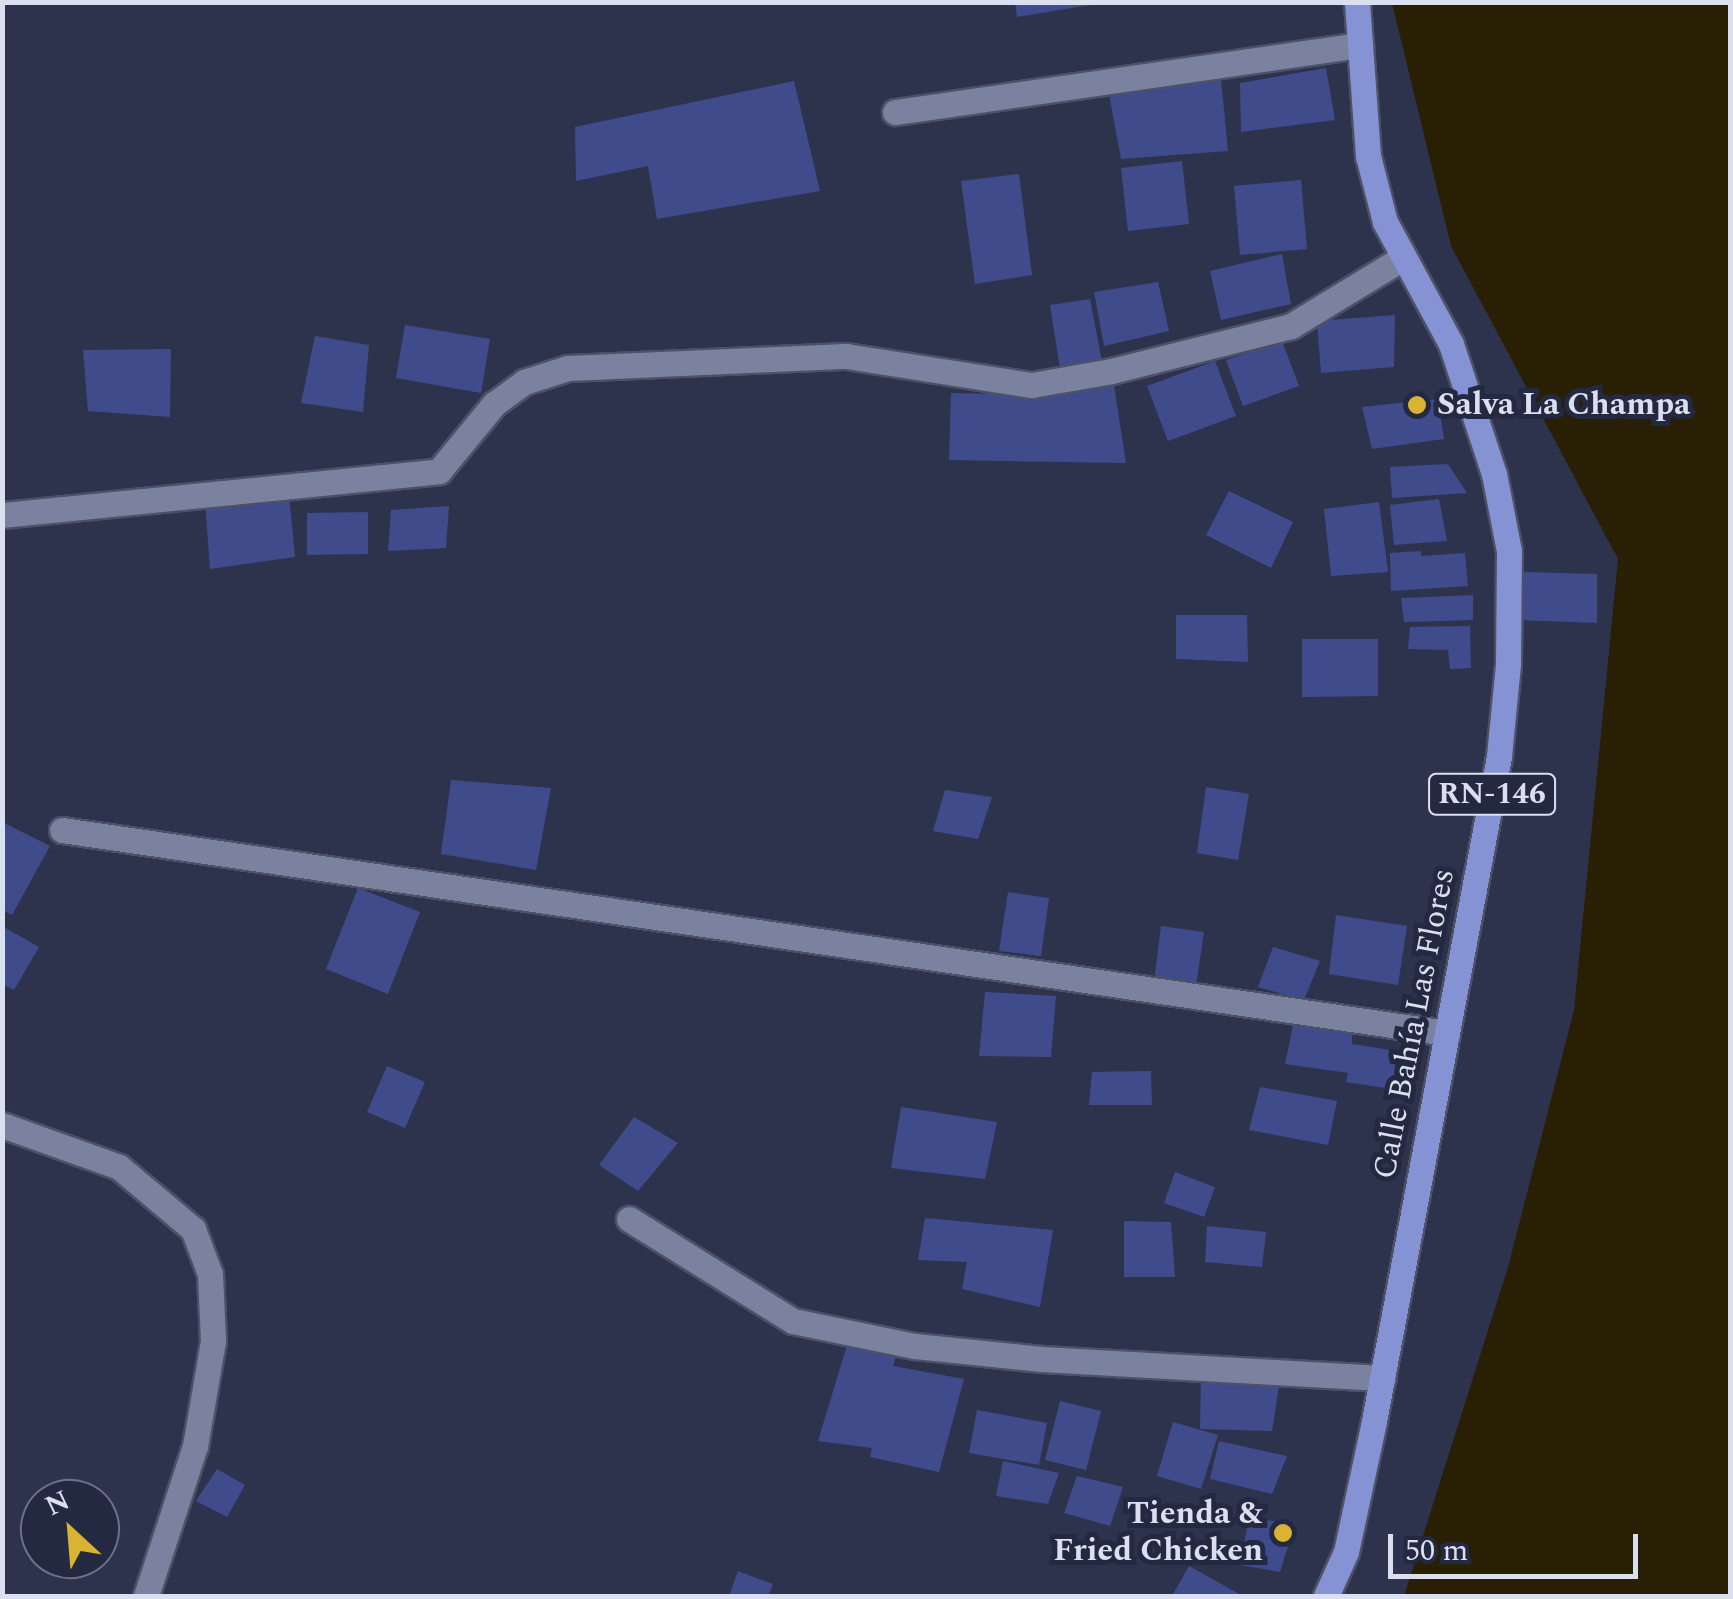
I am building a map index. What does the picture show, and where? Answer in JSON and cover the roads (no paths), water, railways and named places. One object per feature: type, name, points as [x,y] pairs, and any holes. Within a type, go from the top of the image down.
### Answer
[{"type":"main road","name":"Calle Bahía Las Flores","points":[[1326,1596],[1346,1552],[1382,1378],[1499,756],[1509,552],[1494,474],[1451,344],[1385,222],[1368,156],[1357,2]]},
{"type":"street","points":[[895,112],[1360,45]]},
{"type":"street","points":[[2,515],[439,471],[494,404],[524,382],[568,368],[846,356],[980,380],[1032,385],[1071,378],[1291,326],[1404,257]]},
{"type":"street","points":[[62,830],[1447,1034]]},
{"type":"street","points":[[2,1125],[119,1167],[193,1229],[210,1274],[213,1341],[195,1446],[146,1596]]},
{"type":"street","points":[[629,1219],[712,1276],[810,1324],[915,1346],[1040,1359],[1382,1378]]},
{"type":"place","name":"Salva La Champa","points":[[1417,405]]},
{"type":"place","name":"Tienda & Fried Chicken","points":[[1283,1533]]}]
